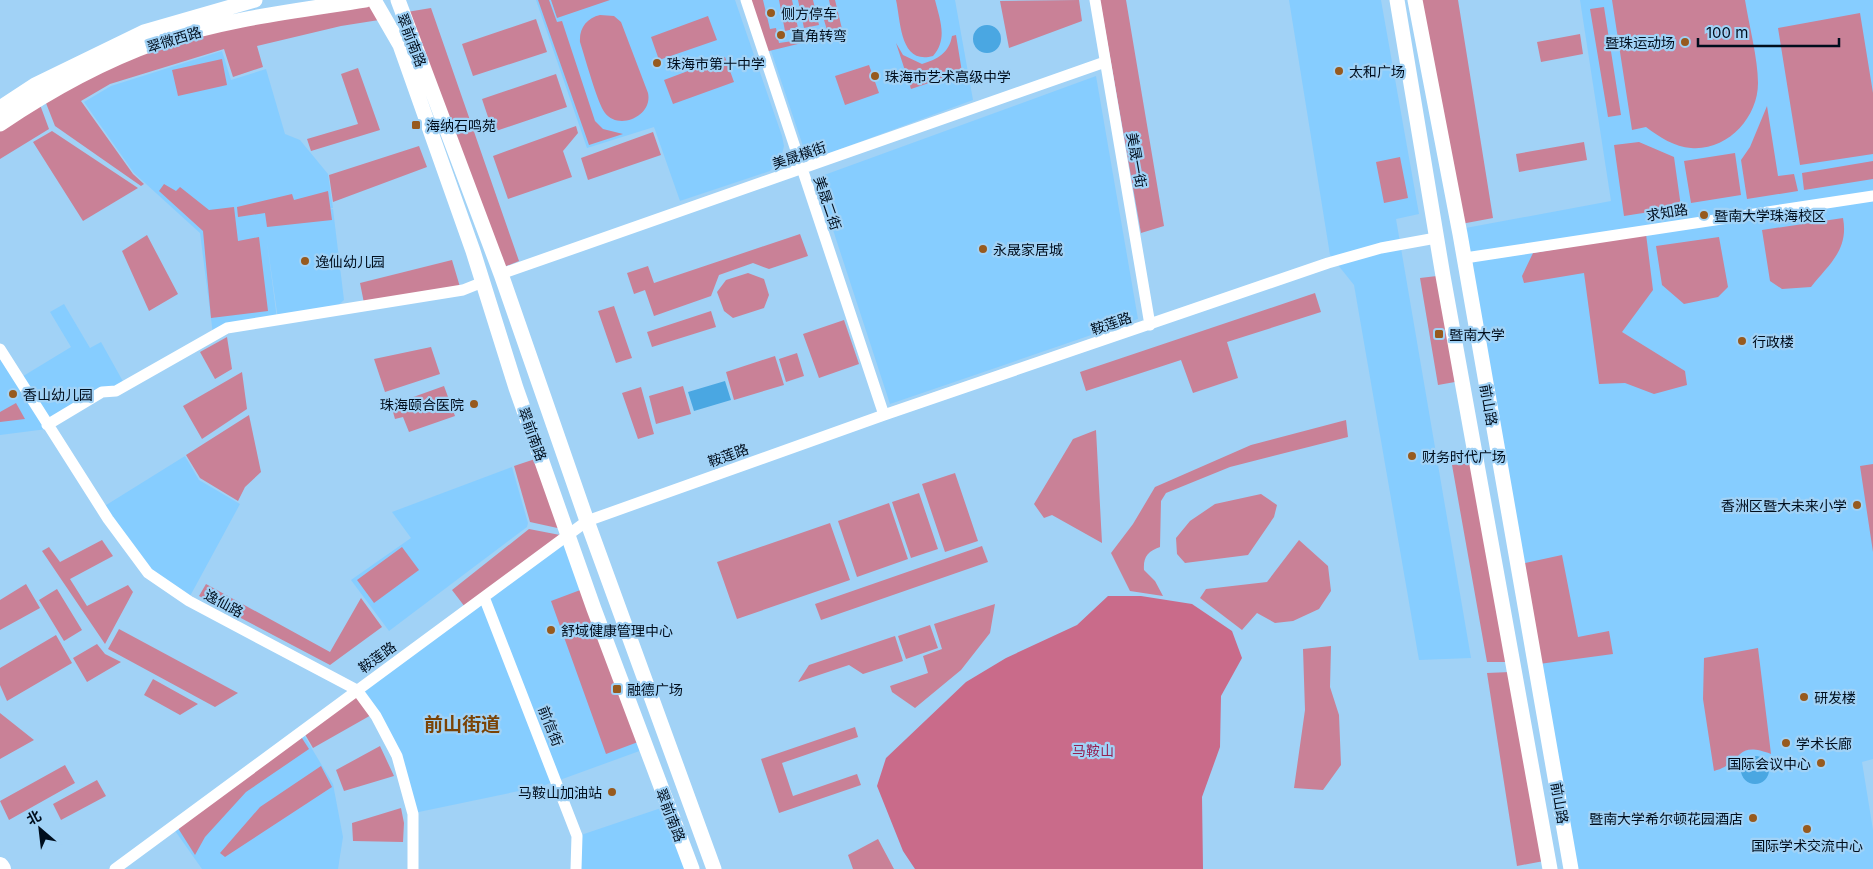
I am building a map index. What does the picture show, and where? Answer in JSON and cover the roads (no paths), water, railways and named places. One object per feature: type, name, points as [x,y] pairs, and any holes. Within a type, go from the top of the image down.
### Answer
[{"type":"main road","name":"翠微西路","points":[[0,108],[35,85],[144,32],[255,0]]},
{"type":"main road","name":"翠微西路","points":[[0,124],[68,81],[157,42],[300,5],[365,0]]},
{"type":"main road","name":"翠前南路","points":[[374,0],[400,45],[482,282],[516,388],[597,617],[692,869]]},
{"type":"main road","name":"翠前南路","points":[[398,0],[501,274],[587,521],[714,869]]},
{"type":"main road","name":"前山路","points":[[1397,0],[1436,238],[1550,869]]},
{"type":"main road","name":"前山路","points":[[1415,0],[1465,258],[1571,869]]},
{"type":"street","name":"美晟二街","points":[[746,0],[884,415]]},
{"type":"street","name":"美晟一街","points":[[1095,0],[1150,325]]},
{"type":"street","name":"美晟橫街","points":[[501,274],[1105,62]]},
{"type":"street","name":"求知路","points":[[1465,258],[1873,196]]},
{"type":"street","name":"鞍莲路","points":[[114,869],[568,533],[587,521],[884,415],[1150,325],[1328,262],[1381,248],[1436,238]]},
{"type":"street","points":[[47,425],[102,392],[116,391],[227,328],[462,290],[482,282]]},
{"type":"street","name":"逸仙路","points":[[0,349],[108,519],[148,572],[189,601],[357,690],[376,716],[397,756],[413,814],[413,869]]},
{"type":"street","name":"前信街","points":[[484,597],[577,836],[576,869]]},
{"type":"place","name":"侧方停车","points":[[771,13]]},
{"type":"place","name":"直角转弯","points":[[781,35]]},
{"type":"place","name":"暨珠运动场","points":[[1685,42]]},
{"type":"place","name":"珠海市第十中学","points":[[657,63]]},
{"type":"place","name":"太和广场","points":[[1339,71]]},
{"type":"place","name":"珠海市艺术高级中学","points":[[875,76]]},
{"type":"place","name":"海纳石鸣苑","points":[[416,125]]},
{"type":"place","name":"暨南大学珠海校区","points":[[1704,215]]},
{"type":"place","name":"永晟家居城","points":[[983,249]]},
{"type":"place","name":"逸仙幼儿园","points":[[305,261]]},
{"type":"place","name":"暨南大学","points":[[1439,334]]},
{"type":"place","name":"行政楼","points":[[1742,341]]},
{"type":"place","name":"香山幼儿园","points":[[13,394]]},
{"type":"place","name":"珠海颐合医院","points":[[474,404]]},
{"type":"place","name":"财务时代广场","points":[[1412,456]]},
{"type":"place","name":"香洲区暨大未来小学","points":[[1857,505]]},
{"type":"place","name":"舒域健康管理中心","points":[[551,630]]},
{"type":"place","name":"融德广场","points":[[617,689]]},
{"type":"place","name":"研发楼","points":[[1804,697]]},
{"type":"place","name":"学术长廊","points":[[1786,743]]},
{"type":"place","name":"国际会议中心","points":[[1821,763]]},
{"type":"place","name":"马鞍山加油站","points":[[612,792]]},
{"type":"place","name":"暨南大学希尔顿花园酒店","points":[[1753,818]]},
{"type":"place","name":"国际学术交流中心","points":[[1807,829]]},
{"type":"district","name":"前山街道","points":[[462,724]]},
{"type":"park label","name":"马鞍山","points":[[1093,750]]}]
